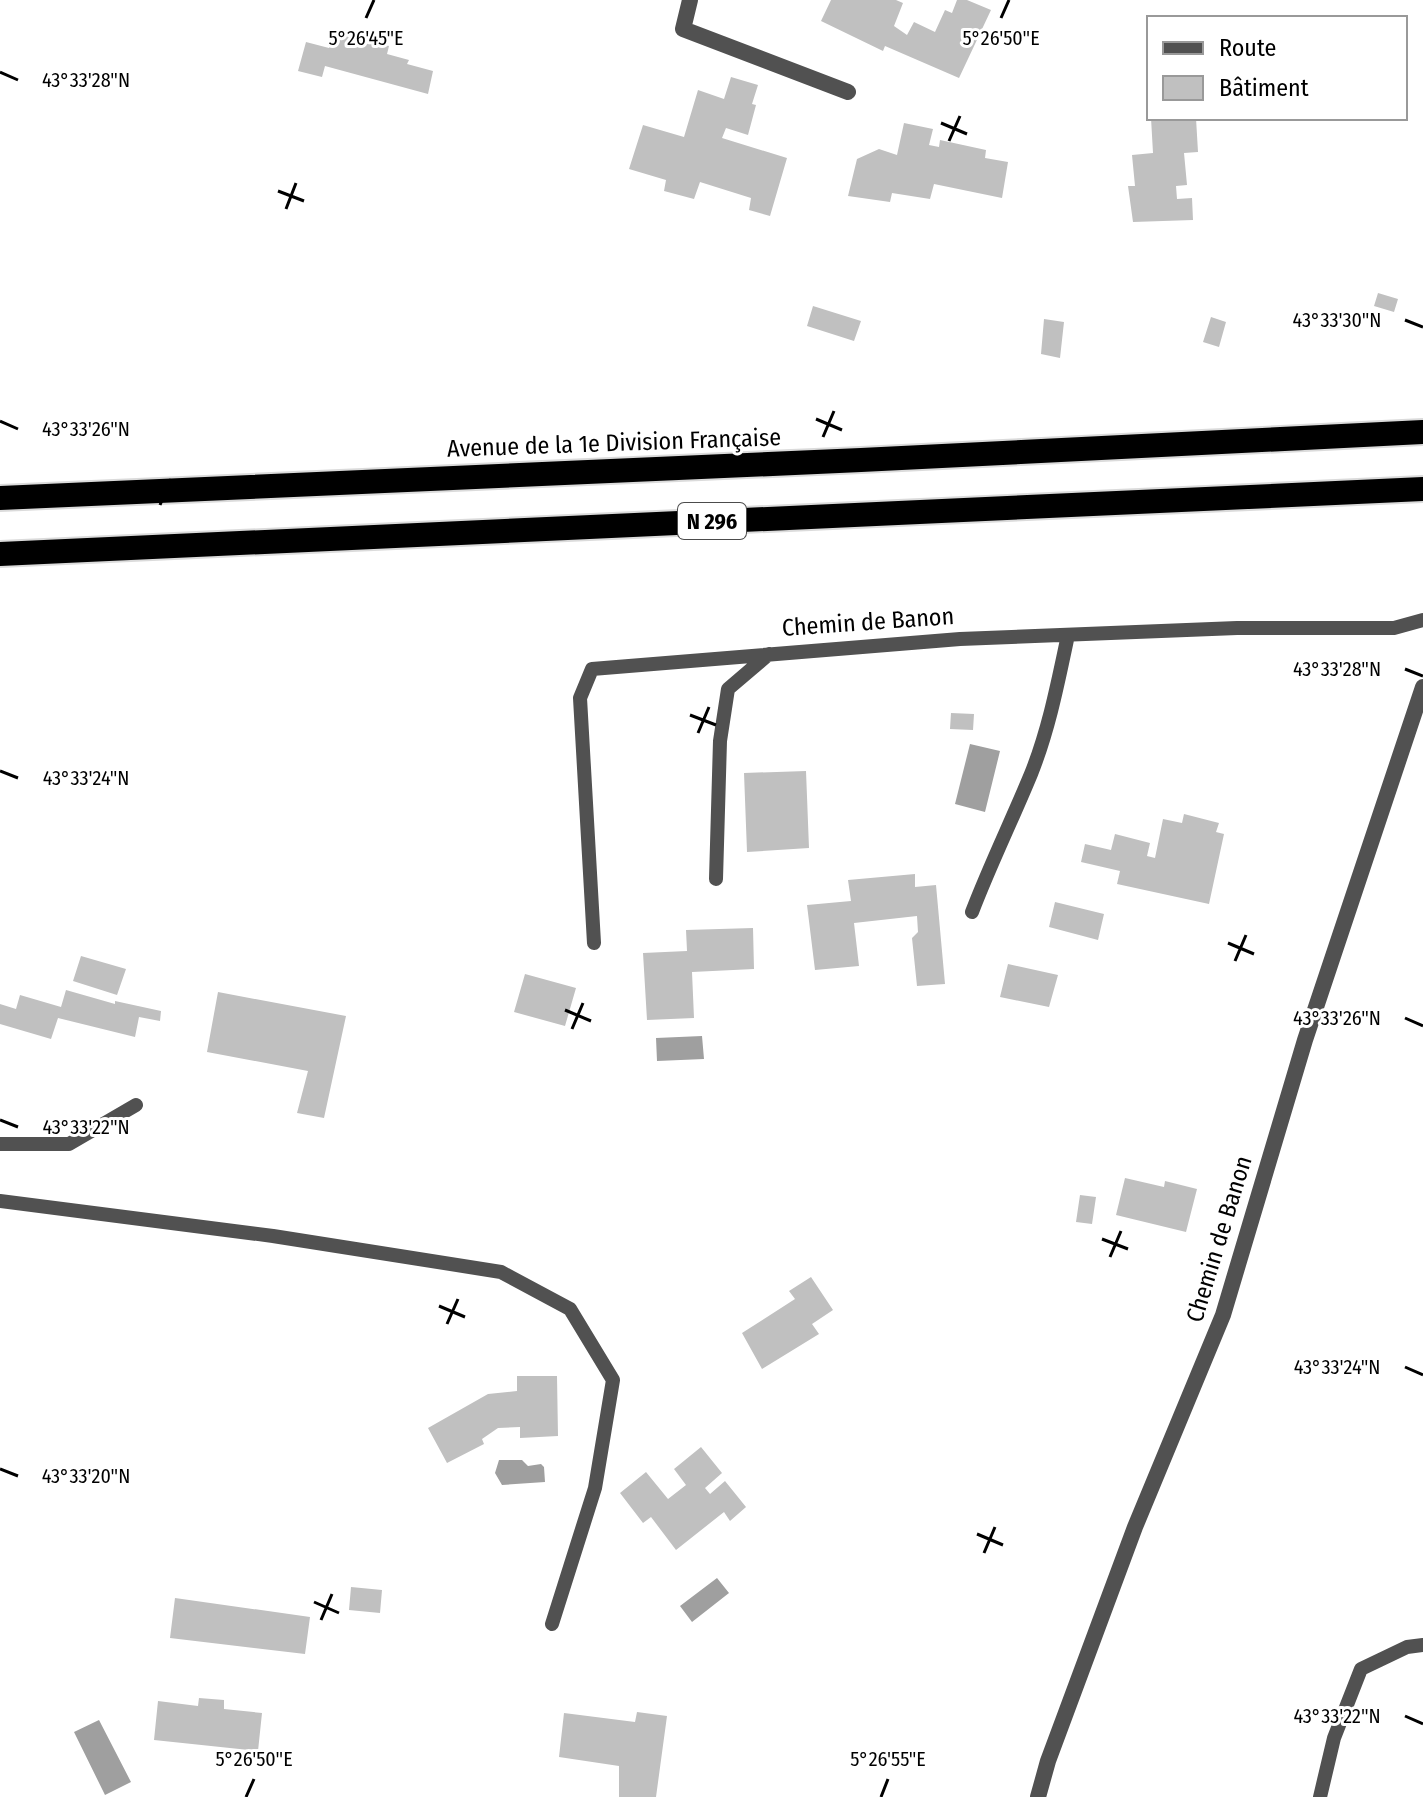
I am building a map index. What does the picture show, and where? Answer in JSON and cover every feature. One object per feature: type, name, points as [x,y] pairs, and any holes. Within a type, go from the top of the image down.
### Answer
[{"type":"highway","name":"Avenue de la 1e Division Française","points":[[0,498],[1423,432]]},
{"type":"highway","name":"N 296","points":[[0,554],[1423,489]]},
{"type":"street","points":[[690,0],[683,29],[848,92]]},
{"type":"street","name":"Chemin de Banon","points":[[1038,1797],[1048,1761],[1135,1527],[1223,1315],[1305,1040],[1423,687]]},
{"type":"lane","name":"Chemin de Banon","points":[[594,943],[580,698],[592,669],[960,639],[1237,628],[1394,628],[1423,620]]},
{"type":"lane","points":[[972,912],[1031,773],[1052,711],[1068,635]]},
{"type":"lane","points":[[716,879],[720,741],[728,689],[769,654]]},
{"type":"lane","points":[[0,1144],[69,1144],[136,1105]]},
{"type":"lane","points":[[0,1201],[258,1234],[501,1272],[570,1309],[613,1380],[595,1488],[552,1624]]},
{"type":"lane","points":[[1320,1797],[1334,1738],[1361,1669],[1407,1647],[1423,1645]]},
{"type":"shaded area","points":[[970,744],[1000,751],[985,812],[955,804]]},
{"type":"shaded area","points":[[702,1036],[704,1059],[657,1061],[656,1038]]},
{"type":"shaded area","points":[[499,1460],[522,1460],[528,1466],[541,1464],[545,1482],[502,1485],[495,1473]]},
{"type":"shaded area","points":[[717,1578],[729,1593],[692,1622],[680,1606]]},
{"type":"shaded area","points":[[99,1720],[131,1782],[105,1795],[74,1732]]},
{"type":"building","points":[[831,0],[896,0],[903,3],[894,26],[907,35],[914,22],[935,32],[945,10],[952,13],[957,0],[967,0],[991,10],[959,78],[885,46],[883,51],[821,21]]},
{"type":"building","points":[[334,30],[389,46],[387,54],[409,60],[407,64],[433,71],[428,94],[325,66],[322,77],[298,71],[306,42],[329,48]]},
{"type":"building","points":[[731,77],[758,85],[752,104],[756,105],[748,135],[726,128],[722,138],[787,158],[770,216],[749,210],[751,198],[700,182],[694,199],[664,191],[666,180],[629,169],[643,125],[684,137],[698,90],[724,99]]},
{"type":"building","points":[[1151,120],[1196,120],[1198,152],[1184,153],[1187,185],[1176,186],[1177,199],[1192,198],[1193,220],[1133,222],[1128,186],[1135,186],[1132,155],[1153,153]]},
{"type":"building","points":[[904,123],[933,129],[929,145],[939,147],[940,140],[986,150],[985,158],[1008,162],[1002,198],[934,184],[930,199],[892,193],[890,202],[848,196],[857,159],[879,149],[897,155]]},
{"type":"building","points":[[1378,293],[1398,299],[1394,312],[1374,306]]},
{"type":"building","points":[[813,306],[861,321],[854,341],[807,326]]},
{"type":"building","points":[[1211,317],[1226,322],[1219,347],[1203,342]]},
{"type":"building","points":[[1044,319],[1064,322],[1060,358],[1041,354]]},
{"type":"building","points":[[951,713],[974,714],[973,730],[950,729]]},
{"type":"building","points":[[806,771],[809,848],[747,852],[744,773]]},
{"type":"building","points":[[1184,814],[1219,823],[1216,832],[1224,834],[1209,904],[1117,884],[1120,871],[1081,862],[1085,844],[1111,850],[1115,834],[1150,843],[1147,856],[1155,858],[1163,819],[1182,823]]},
{"type":"building","points":[[915,874],[915,887],[936,885],[945,984],[917,986],[912,938],[918,932],[917,916],[854,923],[859,966],[815,970],[807,905],[851,901],[848,880]]},
{"type":"building","points":[[1055,902],[1104,914],[1098,940],[1049,927]]},
{"type":"building","points":[[753,928],[754,969],[692,972],[694,1018],[647,1020],[643,953],[687,951],[686,930]]},
{"type":"building","points":[[81,956],[126,969],[117,995],[73,981]]},
{"type":"building","points":[[1008,964],[1058,975],[1049,1007],[1000,997]]},
{"type":"building","points":[[525,974],[576,988],[565,1026],[514,1012]]},
{"type":"building","points":[[66,990],[115,1004],[115,1001],[161,1011],[160,1021],[139,1017],[135,1037],[58,1018],[51,1039],[0,1024],[0,1004],[16,1009],[20,995],[61,1007]]},
{"type":"building","points":[[218,992],[346,1016],[324,1118],[297,1113],[308,1071],[207,1052]]},
{"type":"building","points":[[1125,1178],[1164,1187],[1165,1181],[1197,1189],[1186,1232],[1116,1215]]},
{"type":"building","points":[[1080,1195],[1096,1197],[1092,1224],[1076,1222]]},
{"type":"building","points":[[811,1277],[833,1310],[812,1324],[819,1334],[762,1369],[742,1333],[795,1299],[789,1291]]},
{"type":"building","points":[[517,1376],[557,1376],[558,1436],[520,1438],[520,1427],[498,1428],[482,1439],[484,1444],[447,1463],[428,1428],[488,1394],[517,1391]]},
{"type":"building","points":[[701,1447],[722,1473],[705,1488],[710,1494],[725,1481],[746,1507],[730,1521],[724,1512],[676,1550],[651,1517],[643,1523],[620,1493],[646,1472],[668,1499],[686,1485],[674,1469]]},
{"type":"building","points":[[351,1587],[382,1590],[380,1613],[349,1610]]},
{"type":"building","points":[[175,1598],[310,1617],[305,1654],[170,1638]]},
{"type":"building","points":[[199,1698],[224,1700],[224,1709],[262,1713],[258,1751],[154,1740],[158,1701],[198,1706]]},
{"type":"building","points":[[637,1712],[667,1716],[656,1797],[619,1797],[619,1766],[559,1757],[564,1713],[635,1722]]}]
